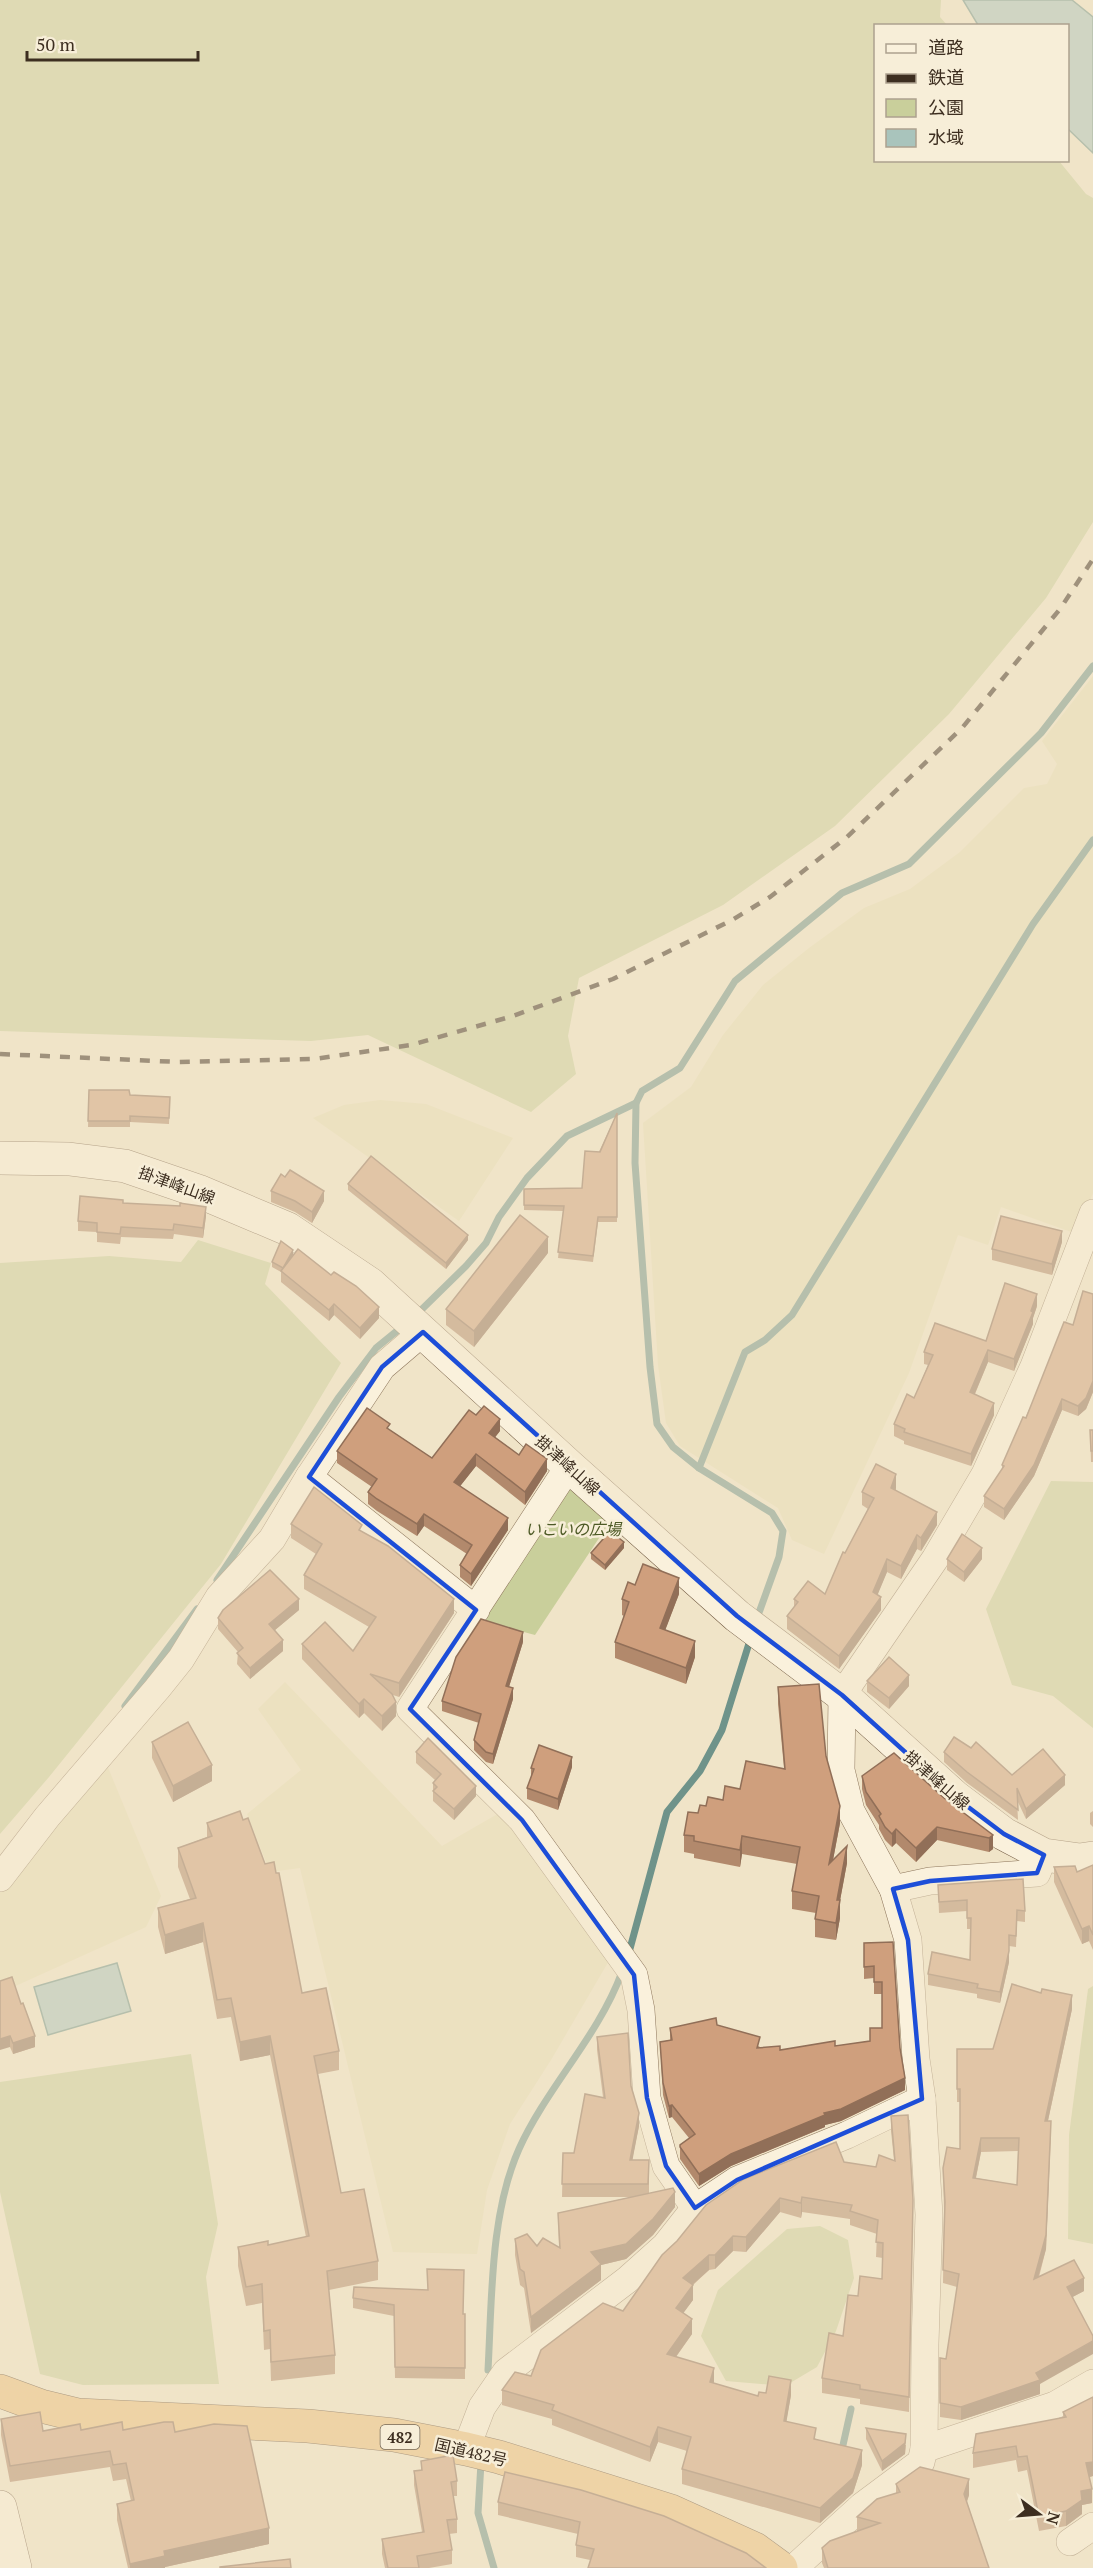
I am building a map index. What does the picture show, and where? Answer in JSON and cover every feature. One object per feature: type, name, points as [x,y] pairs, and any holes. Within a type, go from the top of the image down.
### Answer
[{"type":"highway","name":"国道482号","points":[[0,2391],[41,2406],[78,2415],[308,2426],[394,2435],[466,2449],[499,2457],[671,2511],[755,2549],[781,2568]]},
{"type":"main road","name":"掛津峰山線","points":[[0,1158],[69,1159],[124,1166],[198,1191],[288,1229],[370,1284],[569,1467],[737,1616],[842,1695],[955,1797],[1004,1834],[1044,1855],[1080,1860],[1093,1858]]},
{"type":"main road","points":[[0,2507],[15,2568]]},
{"type":"street","points":[[794,2568],[862,2506],[921,2462],[924,2448],[924,2344],[929,2215],[922,2099],[916,2060],[908,1940],[893,1889],[851,1811],[841,1770],[842,1695],[935,1559],[984,1474],[1034,1366],[1093,1214]]},
{"type":"street","points":[[0,1878],[47,1817],[181,1659],[219,1597],[272,1539],[309,1477],[382,1368],[415,1324]]},
{"type":"street","points":[[569,1467],[410,1709],[522,1820],[634,1975],[641,2010],[647,2098],[666,2166],[695,2208]]},
{"type":"street","points":[[309,1477],[476,1610]]},
{"type":"street","points":[[893,1889],[930,1881],[1037,1874],[1044,1855]]},
{"type":"street","points":[[466,2449],[482,2407],[506,2372],[627,2280],[665,2246],[695,2208],[737,2180],[848,2135],[922,2099]]},
{"type":"street","points":[[924,2448],[1055,2405],[1093,2383]]},
{"type":"street","points":[[1070,2542],[1093,2526]]},
{"type":"highlighted area","points":[[423,1332],[737,1616],[842,1695],[955,1797],[1004,1834],[1044,1855],[1037,1873],[930,1881],[893,1889],[908,1940],[922,2099],[737,2180],[695,2208],[666,2166],[647,2098],[634,1975],[522,1820],[410,1709],[476,1610],[309,1477],[382,1367]]},
{"type":"shaded area","points":[[1093,676],[1093,1193],[1077,1234],[1001,1207],[988,1245],[958,1235],[909,1373],[824,1554],[792,1540],[778,1508],[680,1446],[666,1423],[658,1365],[643,1123],[691,1087],[723,1035],[763,985],[864,908],[910,889],[960,852],[1024,788],[1047,784],[1057,764],[1042,741]]},
{"type":"shaded area","points":[[380,1100],[426,1104],[513,1138],[459,1221],[313,1118],[344,1105]]},
{"type":"shaded area","points":[[285,1682],[442,1846],[501,1812],[610,1959],[551,2060],[510,2124],[487,2190],[477,2254],[393,2252],[300,1868],[270,1872],[247,1814],[301,1770],[258,1709]]},
{"type":"shaded area","points":[[107,1765],[161,1896],[146,1927],[0,1993],[0,1890]]},
{"type":"green space","points":[[0,0],[941,0],[940,17],[946,24],[874,24],[874,162],[1060,162],[1086,194],[1093,198],[1093,522],[1046,598],[949,714],[835,826],[723,905],[579,978],[568,1036],[576,1074],[531,1112],[368,1035],[311,1041],[0,1031]]},
{"type":"green space","points":[[198,1240],[271,1263],[265,1284],[341,1363],[221,1564],[49,1777],[0,1834],[0,1263],[109,1256],[181,1262]]},
{"type":"green space","points":[[1051,1481],[1093,1482],[1093,1728],[1053,1696],[1012,1685],[986,1609]]},
{"type":"green space","name":"いこいの広場","points":[[568,1486],[609,1523],[535,1635],[483,1621]]},
{"type":"green space","points":[[1093,1986],[1093,2244],[1068,2239],[1069,2135],[1088,1989]]},
{"type":"green space","points":[[191,2054],[218,2224],[206,2277],[219,2384],[83,2385],[40,2374],[0,2192],[0,2082]]},
{"type":"green space","points":[[820,2226],[848,2240],[854,2278],[836,2331],[817,2367],[785,2386],[726,2381],[701,2336],[718,2290],[787,2229]]},
{"type":"water","points":[[963,0],[1072,0],[1093,17],[1093,153],[1069,130],[1069,24],[977,24]]},
{"type":"water","points":[[117,1963],[131,2011],[48,2035],[34,1987]]},
{"type":"building","points":[[89,1090],[129,1090],[130,1095],[170,1097],[169,1118],[130,1116],[130,1121],[88,1121]]},
{"type":"building","points":[[617,1113],[617,1217],[598,1217],[593,1256],[558,1252],[564,1206],[524,1205],[524,1189],[582,1188],[585,1151],[600,1152]]},
{"type":"building","points":[[371,1156],[468,1235],[446,1263],[348,1184]]},
{"type":"building","points":[[290,1170],[324,1191],[312,1212],[295,1201],[271,1191],[281,1174],[285,1177]]},
{"type":"building","points":[[80,1196],[123,1200],[123,1203],[180,1206],[180,1203],[206,1207],[203,1228],[174,1224],[173,1230],[121,1227],[120,1234],[97,1232],[97,1223],[78,1221]]},
{"type":"building","points":[[520,1215],[548,1237],[474,1331],[446,1309]]},
{"type":"building","points":[[1001,1216],[1062,1231],[1052,1264],[992,1249]]},
{"type":"building","points":[[281,1241],[293,1250],[283,1268],[272,1262]]},
{"type":"building","points":[[298,1249],[331,1275],[334,1272],[356,1286],[379,1307],[360,1328],[334,1304],[329,1310],[281,1271]]},
{"type":"building","points":[[1005,1283],[1037,1294],[1031,1311],[1033,1312],[1014,1359],[988,1350],[970,1392],[994,1403],[971,1454],[904,1432],[905,1429],[894,1424],[907,1394],[914,1398],[933,1355],[924,1352],[935,1323],[986,1341]]},
{"type":"building","points":[[1083,1291],[1093,1294],[1093,1381],[1086,1398],[1078,1406],[1062,1399],[1034,1465],[1004,1509],[984,1496],[1004,1466],[1002,1465],[1023,1417],[1026,1418],[1064,1322],[1073,1325]]},
{"type":"building","points":[[484,1406],[500,1419],[489,1433],[519,1455],[526,1444],[547,1459],[525,1492],[476,1454],[454,1482],[508,1518],[471,1574],[460,1565],[472,1545],[424,1514],[417,1524],[377,1499],[368,1492],[377,1479],[337,1451],[367,1408],[390,1424],[387,1428],[432,1458],[469,1410],[476,1415]]},
{"type":"building","points":[[1090,1430],[1093,1430],[1093,1451],[1091,1451]]},
{"type":"building","points":[[876,1464],[896,1474],[891,1488],[937,1512],[921,1538],[917,1535],[901,1566],[887,1559],[873,1592],[881,1597],[839,1656],[787,1616],[798,1602],[794,1599],[808,1581],[825,1594],[843,1552],[845,1553],[874,1498],[862,1492]]},
{"type":"building","points":[[314,1487],[362,1525],[359,1530],[388,1546],[454,1599],[399,1683],[370,1674],[392,1694],[396,1702],[382,1716],[364,1699],[359,1704],[302,1644],[325,1622],[353,1651],[376,1617],[304,1575],[322,1544],[291,1524]]},
{"type":"building","points":[[610,1531],[624,1542],[605,1565],[591,1553]]},
{"type":"building","points":[[962,1534],[982,1548],[964,1572],[947,1559]]},
{"type":"building","points":[[643,1564],[679,1578],[660,1628],[695,1641],[686,1668],[615,1642],[629,1602],[622,1599],[628,1582],[635,1585]]},
{"type":"building","points":[[270,1570],[299,1599],[269,1624],[283,1640],[250,1668],[237,1653],[243,1648],[218,1618],[223,1610]]},
{"type":"building","points":[[481,1619],[523,1632],[506,1686],[513,1688],[493,1754],[486,1752],[474,1740],[481,1714],[442,1701],[456,1657]]},
{"type":"building","points":[[889,1657],[909,1675],[889,1698],[867,1681]]},
{"type":"building","points":[[819,1684],[826,1756],[840,1806],[829,1864],[847,1846],[837,1900],[840,1900],[836,1923],[815,1919],[819,1896],[792,1891],[800,1847],[742,1836],[740,1850],[694,1841],[694,1836],[684,1835],[688,1812],[698,1813],[700,1805],[706,1806],[708,1797],[723,1800],[725,1786],[740,1789],[746,1761],[785,1769],[778,1687]]},
{"type":"building","points":[[188,1722],[212,1765],[173,1786],[152,1742]]},
{"type":"building","points":[[954,1737],[971,1748],[976,1742],[1012,1775],[1043,1749],[1065,1775],[1026,1809],[1017,1788],[1018,1810],[944,1752]]},
{"type":"building","points":[[428,1738],[476,1786],[454,1809],[433,1791],[437,1787],[433,1783],[441,1774],[416,1752]]},
{"type":"building","points":[[539,1745],[572,1757],[558,1799],[527,1788]]},
{"type":"building","points":[[894,1753],[944,1798],[993,1835],[989,1838],[937,1827],[916,1848],[896,1829],[892,1834],[885,1827],[879,1816],[881,1814],[866,1792],[862,1776]]},
{"type":"building","points":[[240,1811],[243,1820],[248,1818],[265,1864],[274,1862],[276,1873],[279,1873],[302,1993],[326,1988],[339,2051],[314,2056],[341,2193],[364,2189],[378,2261],[327,2271],[335,2355],[271,2362],[270,2330],[264,2331],[262,2284],[246,2287],[238,2247],[268,2241],[268,2245],[309,2236],[270,2036],[240,2042],[231,1998],[217,2000],[203,1923],[165,1935],[158,1908],[196,1898],[178,1848],[212,1836],[207,1823]]},
{"type":"building","points":[[1093,1865],[1093,1935],[1089,1926],[1082,1929],[1054,1867],[1075,1866],[1077,1872]]},
{"type":"building","points":[[1023,1879],[1025,1911],[1017,1910],[1016,1936],[1009,1935],[1009,1951],[1000,1992],[977,1988],[978,1984],[928,1974],[932,1952],[970,1960],[971,1918],[967,1918],[967,1900],[939,1902],[938,1885]]},
{"type":"building","points":[[893,1942],[900,2048],[905,2078],[841,2109],[824,2113],[825,2115],[731,2154],[699,2174],[680,2147],[695,2134],[672,2105],[669,2106],[663,2083],[660,2042],[672,2040],[670,2028],[716,2018],[717,2025],[760,2037],[757,2048],[780,2046],[780,2050],[835,2041],[835,2046],[870,2041],[870,2028],[882,2028],[882,1982],[874,1982],[874,1966],[864,1967],[864,1943]]},
{"type":"building","points":[[12,1977],[35,2036],[13,2043],[10,2036],[0,2039],[0,1981]]},
{"type":"building","points":[[1012,1984],[1041,1993],[1042,1989],[1072,1995],[1045,2121],[1051,2121],[1046,2235],[1034,2279],[1074,2260],[1084,2278],[1067,2287],[1093,2336],[1093,2341],[1036,2373],[1040,2380],[961,2407],[940,2403],[940,2358],[946,2359],[959,2274],[943,2270],[945,2202],[943,2168],[947,2147],[960,2149],[957,2049],[993,2049]],"holes":[[[981,2138],[1019,2138],[1017,2185],[973,2178]]]},
{"type":"building","points":[[628,2033],[631,2086],[639,2113],[630,2160],[649,2160],[648,2184],[562,2184],[563,2153],[574,2153],[585,2094],[605,2098],[597,2037]]},
{"type":"building","points":[[908,2115],[913,2200],[909,2397],[860,2389],[860,2385],[822,2378],[829,2333],[843,2336],[848,2295],[858,2296],[860,2276],[882,2279],[883,2243],[876,2242],[878,2220],[850,2211],[852,2205],[802,2197],[801,2203],[780,2198],[746,2237],[733,2236],[715,2255],[709,2255],[683,2278],[693,2285],[676,2308],[692,2319],[667,2354],[714,2368],[710,2382],[758,2396],[759,2392],[766,2393],[769,2376],[791,2380],[784,2421],[816,2428],[814,2439],[862,2450],[853,2478],[820,2508],[682,2469],[691,2437],[658,2427],[650,2447],[552,2410],[554,2405],[502,2390],[515,2372],[531,2376],[541,2350],[603,2303],[623,2311],[662,2255],[677,2241],[706,2205],[744,2179],[836,2142],[844,2162],[876,2167],[879,2155],[895,2161],[891,2116]]},
{"type":"building","points":[[673,2188],[675,2192],[653,2219],[626,2244],[591,2252],[601,2264],[531,2317],[524,2272],[520,2269],[515,2239],[527,2234],[537,2246],[543,2238],[560,2248],[558,2213]]},
{"type":"building","points":[[427,2269],[464,2270],[465,2368],[395,2367],[394,2305],[353,2298],[354,2287],[428,2290]]},
{"type":"building","points":[[1093,2397],[1093,2462],[1086,2463],[1092,2489],[1081,2491],[1082,2500],[1066,2511],[1039,2517],[1027,2456],[1018,2457],[1016,2446],[973,2453],[976,2434],[1066,2417],[1063,2412]]},
{"type":"building","points":[[40,2412],[43,2431],[80,2424],[81,2430],[122,2422],[123,2430],[173,2422],[175,2432],[214,2424],[247,2426],[269,2528],[164,2551],[165,2556],[130,2564],[117,2504],[134,2500],[126,2463],[113,2465],[110,2451],[10,2466],[1,2419]]},
{"type":"building","points":[[866,2428],[906,2434],[905,2443],[882,2461]]},
{"type":"building","points":[[453,2455],[457,2481],[451,2482],[457,2519],[447,2520],[452,2550],[417,2556],[419,2568],[388,2568],[382,2539],[424,2532],[414,2471],[422,2470],[421,2461]]},
{"type":"building","points":[[920,2467],[969,2479],[964,2494],[989,2568],[828,2568],[822,2548],[830,2541],[880,2523],[857,2517],[877,2499],[900,2492],[896,2484]]},
{"type":"building","points":[[505,2472],[581,2490],[664,2516],[746,2553],[766,2568],[588,2568],[594,2549],[576,2545],[580,2522],[498,2502]]},
{"type":"building","points":[[290,2559],[291,2568],[220,2568],[220,2567]]},
{"type":"waterway","points":[[756,1621],[779,1557],[783,1531],[772,1513],[699,1468],[673,1447],[657,1424],[650,1367],[635,1163],[636,1103],[642,1091],[680,1068],[735,981],[842,893],[909,864],[1041,733],[1093,666]]},
{"type":"waterway","points":[[699,1468],[745,1352],[765,1340],[792,1315],[1033,924],[1093,840]]},
{"type":"waterway","points":[[416,1315],[486,1243],[499,1217],[527,1178],[567,1136],[636,1103]]},
{"type":"waterway","points":[[217,1580],[339,1397],[376,1348],[403,1326]]},
{"type":"waterway","points":[[125,1706],[197,1609]]},
{"type":"waterway","points":[[628,1956],[667,1812],[700,1771],[722,1730],[751,1637]]},
{"type":"waterway","points":[[488,2370],[494,2257],[502,2201],[510,2174],[530,2126],[600,2018],[622,1972]]},
{"type":"waterway","points":[[841,2454],[851,2409]]},
{"type":"waterway","points":[[481,2463],[478,2513],[494,2568]]},
{"type":"railway","points":[[0,1054],[179,1062],[314,1059],[411,1045],[513,1016],[613,979],[732,920],[770,897],[847,837],[962,728],[1060,609],[1093,559]]}]
